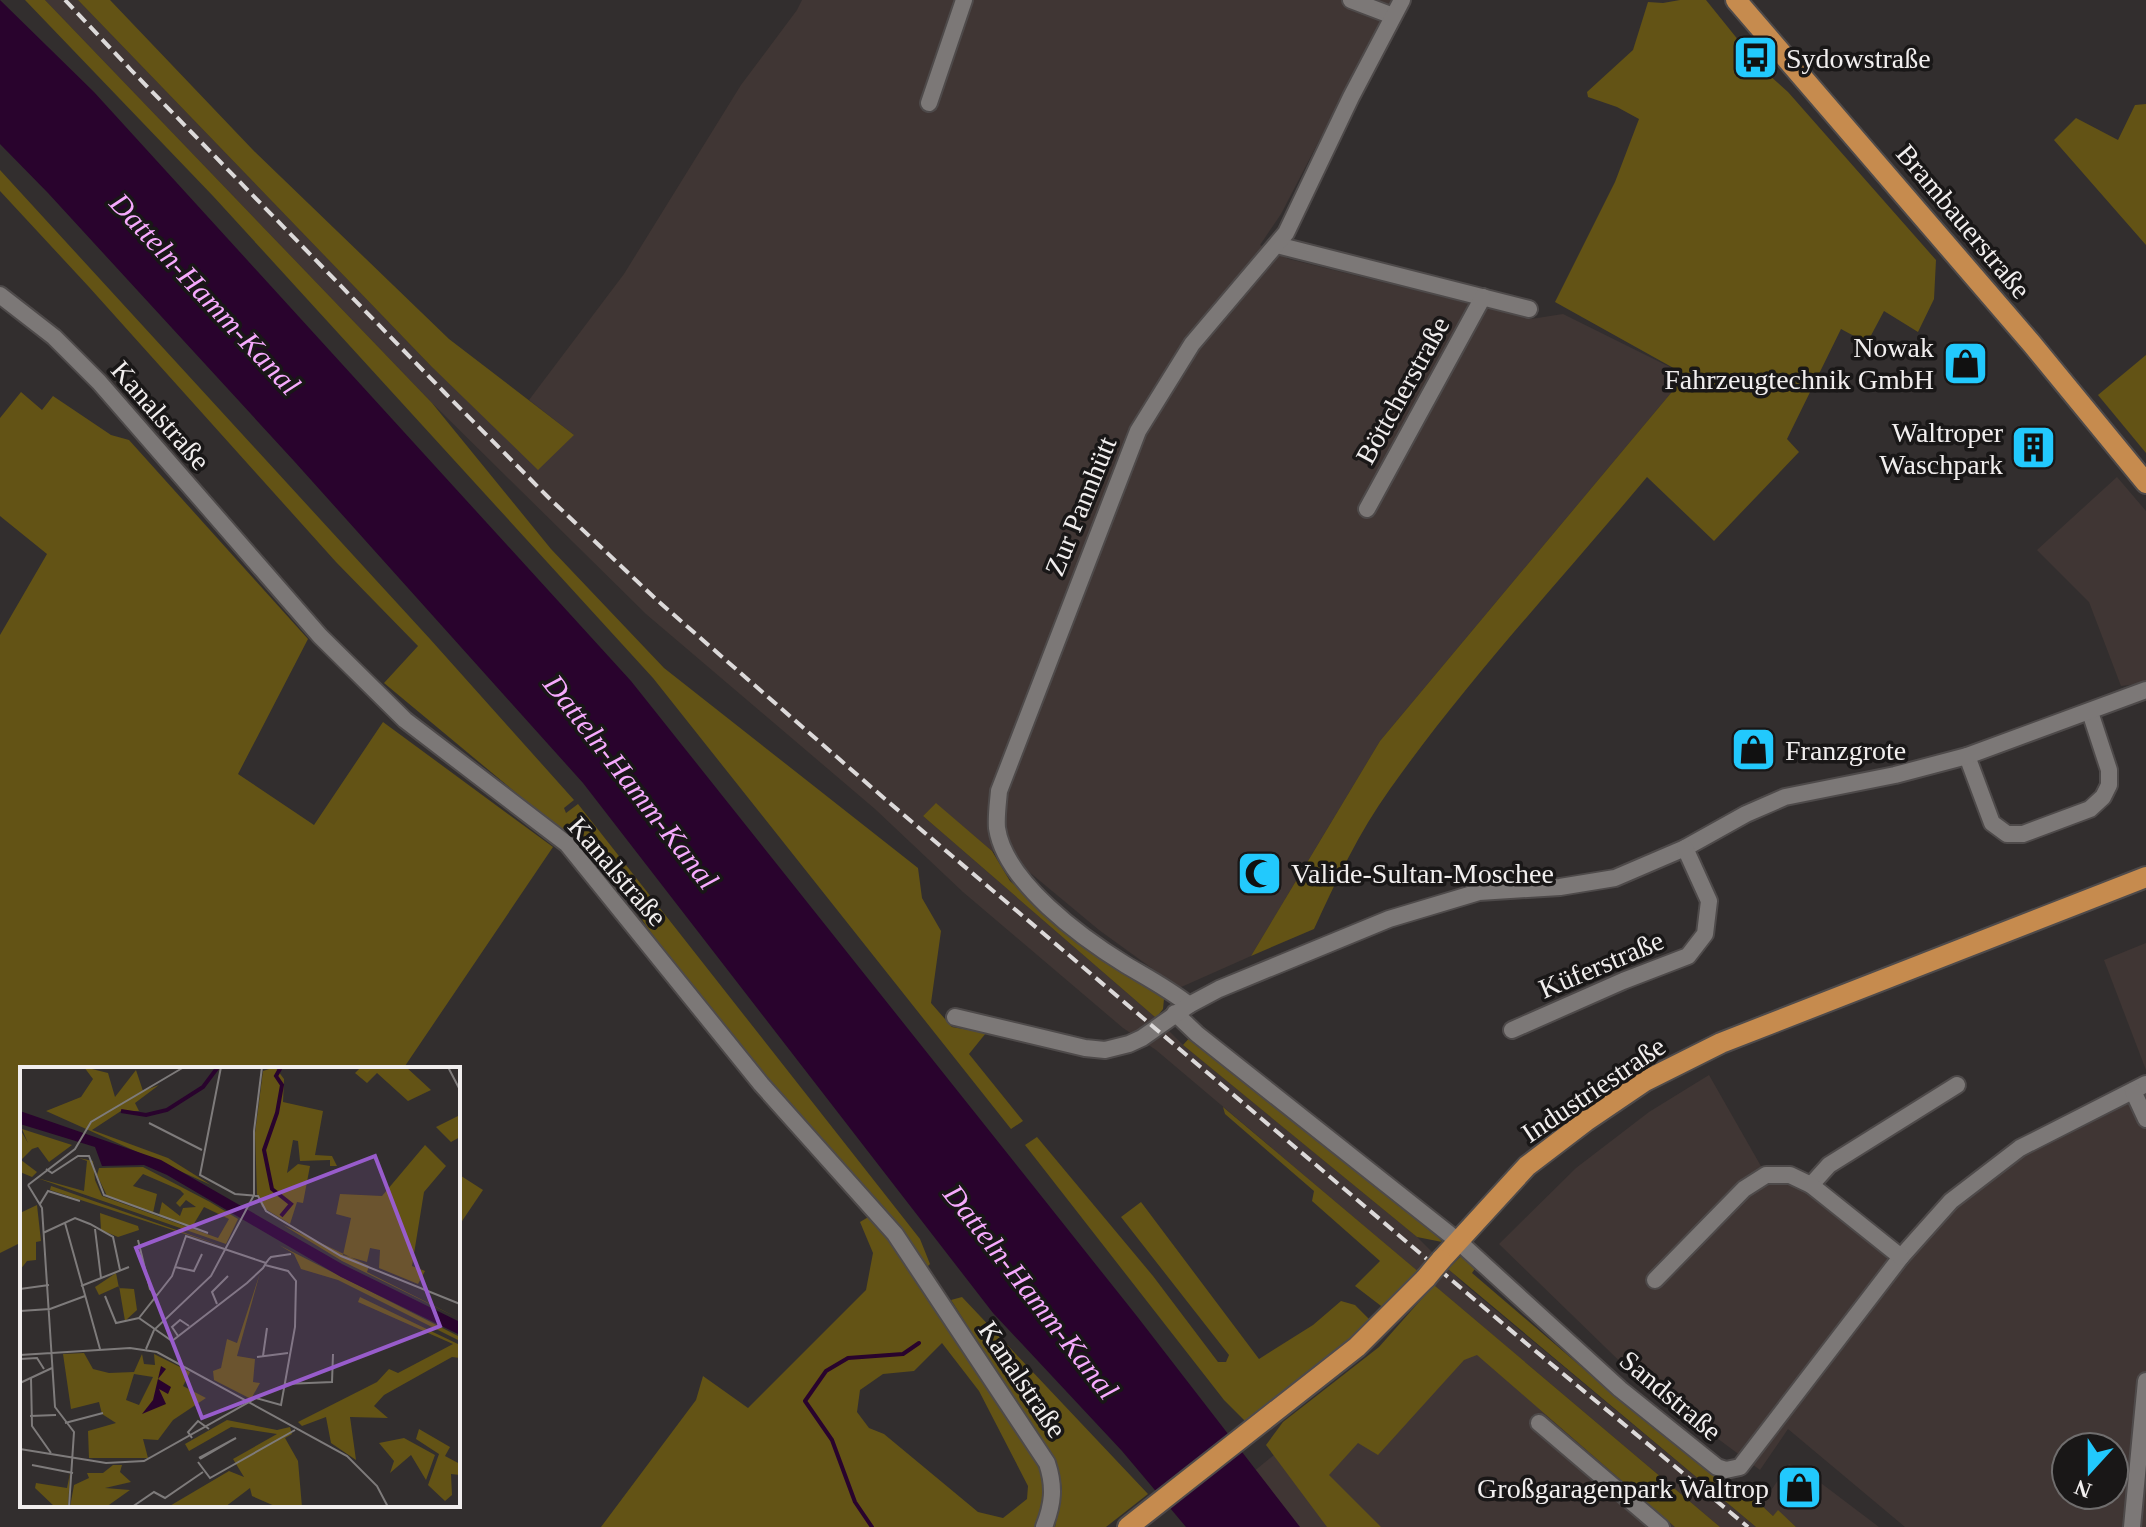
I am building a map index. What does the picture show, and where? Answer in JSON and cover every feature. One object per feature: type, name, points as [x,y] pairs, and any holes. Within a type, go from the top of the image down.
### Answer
[{"type":"main road","name":"Brambauerstraße","points":[[1736,0],[2032,344],[2146,483]]},
{"type":"main road","name":"Industriestraße","points":[[1128,1527],[1357,1347],[1426,1278],[1527,1166],[1645,1081],[1721,1043],[2146,877]]},
{"type":"street","points":[[929,103],[964,0]]},
{"type":"street","points":[[1351,0],[1393,16]]},
{"type":"street","name":"Zur Pannhütt","points":[[1182,1009],[1173,992],[1080,933],[1029,888],[1013,869],[997,828],[999,791],[1138,431],[1192,344],[1277,245],[1402,0]]},
{"type":"street","name":"Böttcherstraße","points":[[1277,245],[1529,309]]},
{"type":"street","name":"Kanalstraße","points":[[0,295],[54,337],[99,382],[320,636],[394,710],[567,844],[761,1084],[895,1234],[1047,1463],[1053,1480],[1053,1494],[1052,1507],[1044,1527]]},
{"type":"street","name":"Böttcherstraße","points":[[1367,509],[1483,297]]},
{"type":"street","points":[[955,1017],[1105,1050],[1142,1038],[1182,1009],[1219,989],[1389,919],[1479,892],[1560,887],[1615,878],[1685,848],[1746,814],[1785,797],[1895,775],[1967,756],[2146,690]]},
{"type":"street","points":[[1967,756],[1992,823],[2007,834],[2023,834],[2090,809],[2106,792],[2109,770],[2090,712]]},
{"type":"street","name":"Küferstraße","points":[[1512,1030],[1688,956],[1705,934],[1709,901],[1685,848]]},
{"type":"street","name":"Sandstraße","points":[[1182,1009],[1197,1034],[1458,1241],[1620,1389],[1717,1467],[1726,1470],[1740,1467],[1901,1257],[1951,1201],[2020,1148],[2139,1087]]},
{"type":"street","points":[[1811,1185],[1829,1165],[1957,1085]]},
{"type":"street","points":[[2139,1087],[2146,1119]]},
{"type":"street","points":[[1655,1280],[1744,1189],[1766,1175],[1790,1175],[1811,1185],[1901,1257]]},
{"type":"street","points":[[2132,1527],[2146,1381]]},
{"type":"street","points":[[1539,1423],[1661,1527]]},
{"type":"shaded area","points":[[25,0],[45,0],[432,403],[551,549],[664,668],[918,868],[922,898],[941,931],[931,1003],[952,1027],[986,1033],[969,1054],[1023,1121],[1011,1129],[653,678],[213,196]]},
{"type":"shaded area","points":[[45,0],[78,0],[430,365],[574,435],[529,400],[624,274],[741,85],[802,0],[1392,0],[1281,214],[1260,245],[1289,259],[1531,319],[1563,314],[1686,375],[1380,741],[1251,956],[1179,988],[1099,930],[1022,866],[992,851],[936,804],[923,816],[1156,1018],[1183,1045],[1417,1237],[1463,1283],[1756,1527],[1720,1527],[1156,1050],[1123,1028],[963,892],[875,809],[646,614],[432,403]]},
{"type":"shaded area","points":[[78,0],[110,0],[253,150],[449,339],[574,435],[538,470],[430,365]]},
{"type":"shaded area","points":[[1706,0],[1760,67],[1788,92],[1936,260],[1934,299],[1918,332],[1884,311],[1867,343],[1841,329],[1787,439],[1799,452],[1714,541],[1647,477],[1483,669],[1420,748],[1368,822],[1314,929],[1251,956],[1380,741],[1686,375],[1555,302],[1615,182],[1639,119],[1588,97],[1587,92],[1633,50],[1648,2]]},
{"type":"shaded area","points":[[2146,104],[2146,245],[2054,140],[2076,118],[2118,140],[2135,105]]},
{"type":"shaded area","points":[[0,170],[574,800],[564,808],[566,813],[578,804],[920,1239],[930,1264],[927,1267],[869,1192],[707,1009],[597,852],[590,855],[569,834],[384,683],[418,646],[336,562],[0,191]]},
{"type":"shaded area","points":[[2146,355],[2146,453],[2098,395]]},
{"type":"shaded area","points":[[21,392],[42,410],[53,396],[111,435],[129,440],[308,639],[238,774],[314,825],[383,722],[553,847],[404,1067],[20,1067],[20,1243],[0,1253],[0,635],[47,554],[0,516],[0,418]]},
{"type":"shaded area","points":[[2117,477],[2146,511],[2146,683],[2121,686],[2089,602],[2037,550]]},
{"type":"shaded area","points":[[936,803],[992,851],[1010,881],[1083,945],[1158,990],[1164,999],[1163,1009],[1156,1018],[923,816]]},
{"type":"shaded area","points":[[2146,943],[2146,1070],[2104,960]]},
{"type":"shaded area","points":[[1192,1035],[1429,1225],[1442,1242],[1417,1237],[1183,1045]]},
{"type":"shaded area","points":[[1709,1075],[1766,1175],[1790,1175],[1901,1256],[2020,1148],[2146,1089],[2146,1527],[1905,1527],[1788,1429],[1760,1470],[1640,1381],[1499,1244],[1576,1168],[1649,1112]]},
{"type":"shaded area","points":[[1223,1107],[1420,1273],[1385,1309],[1355,1286],[1380,1261],[1312,1201],[1314,1191],[1225,1114]]},
{"type":"shaded area","points":[[1037,1137],[1153,1276],[1218,1362],[1226,1362],[1229,1355],[1121,1217],[1141,1202],[1259,1359],[1313,1325],[1341,1301],[1355,1305],[1370,1320],[1245,1421],[1224,1400],[1025,1145]]},
{"type":"shaded area","points":[[460,1175],[483,1190],[460,1224]]},
{"type":"shaded area","points":[[870,1216],[900,1249],[1039,1464],[1045,1487],[1036,1527],[601,1527],[696,1400],[703,1376],[748,1408],[866,1290],[873,1253],[860,1222]],"holes":[[[942,1343],[979,1391],[1028,1486],[1027,1499],[1003,1518],[978,1512],[884,1434],[869,1428],[857,1412],[860,1390],[883,1374],[914,1371]]]},
{"type":"shaded area","points":[[1461,1256],[1477,1266],[1472,1273],[1627,1406],[1724,1481],[1746,1491],[1773,1516],[1778,1510],[1796,1527],[1756,1527],[1448,1269]]},
{"type":"shaded area","points":[[1434,1285],[1720,1527],[1675,1527],[1477,1355],[1464,1360],[1378,1455],[1358,1443],[1329,1475],[1381,1527],[1327,1527],[1266,1445],[1283,1422],[1379,1347]]},
{"type":"shaded area","points":[[962,1297],[1148,1494],[1106,1527],[1055,1527],[1062,1489],[1058,1468],[951,1300]]},
{"type":"shaded area","points":[[1445,1315],[1696,1527],[1186,1527]]},
{"type":"shaded area","name":"Großgaragenpark Waltrop","points":[[1789,1464],[1805,1471],[1879,1527],[1796,1527],[1778,1511],[1773,1516],[1761,1505]]},
{"type":"water","name":"Datteln-Hamm-Kanal","points":[[0,0],[94,92],[631,681],[1136,1315],[1300,1527],[1186,1527],[1122,1451],[993,1313],[583,783],[294,461],[0,144]]},
{"type":"waterway","points":[[872,1527],[855,1502],[832,1440],[805,1401],[826,1371],[848,1358],[903,1354],[919,1343]]},
{"type":"railway","points":[[65,0],[444,392],[549,498],[658,601],[885,799],[1521,1339],[1748,1527]]},
{"type":"place","name":"Sydowstraße","points":[[1755,58]]},
{"type":"place","name":"Nowak Fahrzeugtechnik GmbH","points":[[1965,363]]},
{"type":"place","name":"Waltroper Waschpark","points":[[2034,448]]},
{"type":"place","name":"Franzgrote","points":[[1754,750]]},
{"type":"place","name":"Valide-Sultan-Moschee","points":[[1260,873]]},
{"type":"place","name":"Großgaragenpark Waltrop","points":[[1800,1488]]}]
